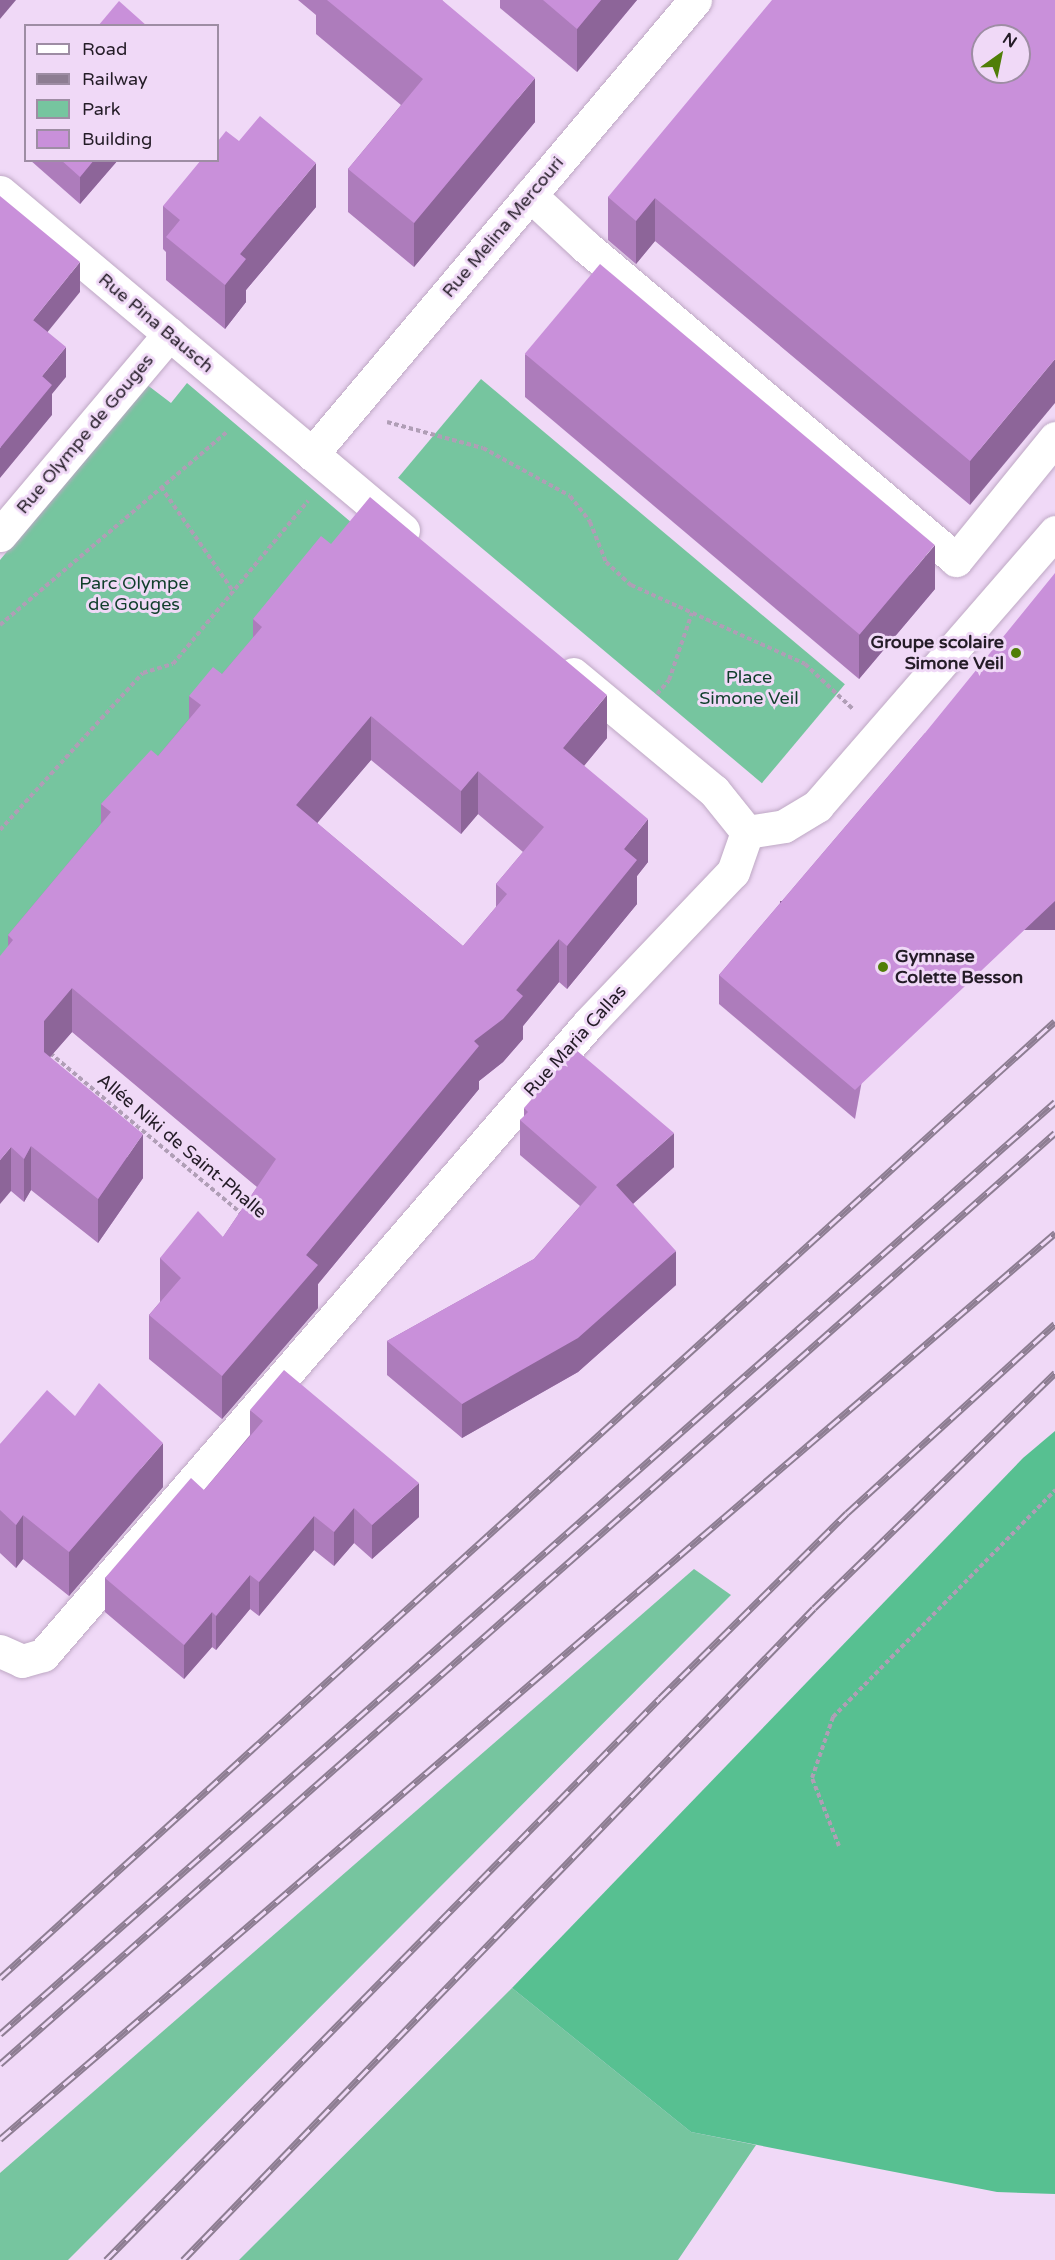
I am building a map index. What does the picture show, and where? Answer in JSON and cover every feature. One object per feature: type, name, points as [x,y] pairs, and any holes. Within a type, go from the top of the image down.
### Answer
[{"type":"street","name":"Rue Melina Mercouri","points":[[322,463],[358,399],[695,0]]},
{"type":"street","name":"Rue Pina Bausch","points":[[0,192],[322,463]]},
{"type":"street","points":[[530,195],[585,246],[956,560],[1055,438]]},
{"type":"street","name":"Rue Olympe de Gouges","points":[[0,535],[169,334]]},
{"type":"street","points":[[322,463],[428,551]]},
{"type":"street","points":[[553,656],[714,791],[747,832],[784,826],[817,806],[1055,532]]},
{"type":"street","name":"Rue Maria Callas","points":[[2,1657],[22,1661],[43,1655],[588,1024],[733,872],[747,832]]},
{"type":"path","points":[[358,399],[391,425],[483,448],[570,496],[590,522],[606,562],[631,585],[805,664],[879,733]]},
{"type":"path","points":[[0,625],[254,406]]},
{"type":"path","points":[[0,830],[143,673],[172,664],[232,591],[322,463]]},
{"type":"path","points":[[161,487],[232,591]]},
{"type":"path","points":[[633,724],[669,680],[692,613]]},
{"type":"path","name":"Allée Niki de Saint-Phalle","points":[[46,1050],[246,1217]]},
{"type":"path","points":[[838,1846],[812,1778],[833,1717],[1055,1490]]},
{"type":"green space","name":"Place Simone Veil","points":[[481,379],[845,684],[762,783],[398,478]]},
{"type":"green space","name":"Parc Olympe de Gouges","points":[[187,383],[352,523],[0,961],[0,560],[146,384],[171,403]]},
{"type":"green space","points":[[1055,1431],[1055,2194],[997,2192],[691,2132],[512,1988],[1023,1458]]},
{"type":"green space","points":[[694,1569],[731,1595],[68,2260],[0,2260],[0,2173]]},
{"type":"green space","points":[[512,1988],[691,2132],[756,2145],[678,2260],[239,2260]]},
{"type":"building","points":[[327,0],[442,0],[535,78],[414,223],[348,169],[423,79]]},
{"type":"building","points":[[543,0],[601,0],[577,29]]},
{"type":"building","points":[[772,0],[1055,0],[1055,359],[970,461],[655,198],[636,221],[608,197]]},
{"type":"building","points":[[119,1],[145,24],[100,24]]},
{"type":"building","points":[[260,116],[316,163],[240,254],[246,259],[225,285],[166,237],[180,220],[163,206],[199,162],[219,162],[219,140],[226,131],[239,141]]},
{"type":"building","points":[[63,162],[92,162],[80,177]]},
{"type":"building","points":[[0,196],[80,262],[33,320],[66,347],[42,376],[52,385],[0,448]]},
{"type":"building","points":[[600,264],[935,545],[860,635],[525,354]]},
{"type":"building","points":[[370,497],[607,695],[563,748],[648,819],[624,849],[637,860],[567,946],[559,939],[516,990],[523,996],[503,1019],[474,1041],[479,1046],[306,1255],[318,1265],[222,1376],[149,1315],[181,1278],[160,1258],[198,1211],[223,1237],[276,1159],[72,988],[44,1021],[44,1052],[143,1134],[98,1199],[31,1146],[24,1159],[11,1147],[0,1160],[0,956],[13,940],[8,935],[111,812],[101,804],[151,750],[158,756],[201,705],[189,696],[213,667],[222,674],[262,627],[253,619],[321,536],[331,544]],"holes":[[[371,716],[461,791],[478,771],[544,827],[496,884],[507,894],[463,946],[296,805]]]},
{"type":"building","name":"Gymnase Colette Besson","points":[[1055,573],[1055,901],[855,1090],[719,975],[925,733]]},
{"type":"building","points":[[575,1049],[674,1133],[616,1185],[676,1251],[578,1338],[462,1404],[387,1341],[534,1259],[597,1187],[520,1120],[528,1112],[524,1108]]},
{"type":"building","points":[[284,1370],[419,1483],[372,1525],[354,1508],[334,1532],[314,1516],[259,1582],[250,1575],[216,1616],[212,1612],[184,1645],[105,1578],[191,1478],[204,1490],[263,1421],[250,1410]]},
{"type":"building","points":[[99,1383],[163,1443],[69,1552],[23,1515],[16,1525],[0,1510],[0,1444],[47,1390],[75,1416]]},
{"type":"railway","points":[[0,1978],[1055,1021]]},
{"type":"railway","points":[[0,2034],[1055,1102]]},
{"type":"railway","points":[[0,2064],[1055,1133]]},
{"type":"railway","points":[[0,2139],[1055,1233]]},
{"type":"railway","points":[[106,2260],[660,1698],[847,1513],[1055,1324]]},
{"type":"railway","points":[[183,2260],[814,1608],[1055,1373]]},
{"type":"place","name":"Groupe scolaire Simone Veil","points":[[1016,653]]},
{"type":"place","name":"Gymnase Colette Besson","points":[[883,967]]}]
